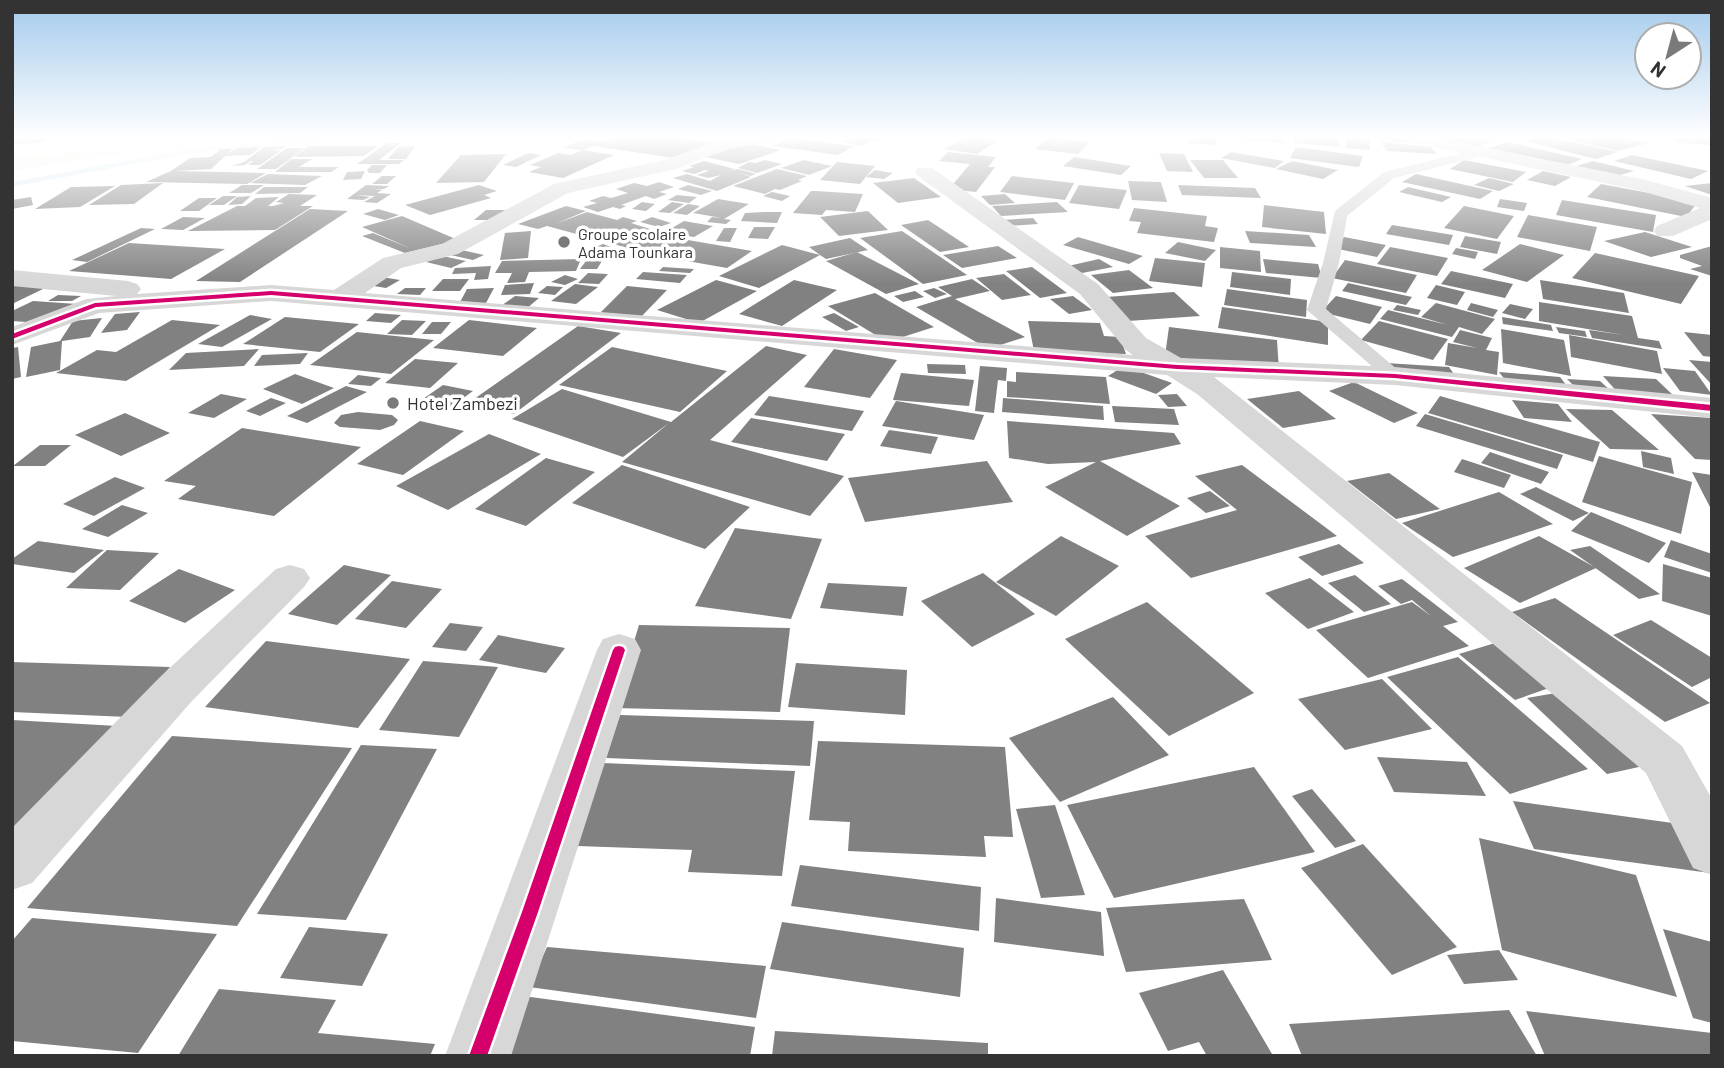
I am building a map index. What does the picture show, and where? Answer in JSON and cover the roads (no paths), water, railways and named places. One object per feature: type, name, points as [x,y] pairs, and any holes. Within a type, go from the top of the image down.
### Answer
[{"type":"street","points":[[338,299],[392,263],[450,249],[561,188],[571,186]]},
{"type":"street","points":[[944,186],[1089,289],[1136,344],[1208,387],[1664,760],[1712,851]]},
{"type":"street","points":[[1645,186],[1712,205]]},
{"type":"street","points":[[1665,231],[1712,211]]},
{"type":"street","points":[[12,278],[220,297]]},
{"type":"street","points":[[12,337],[95,305],[271,293],[1177,368],[1395,376],[1712,408]]},
{"type":"street","points":[[12,866],[176,689],[290,578]]},
{"type":"street","points":[[478,1056],[619,650]]},
{"type":"lane","points":[[1375,186],[1340,214],[1331,263],[1316,310],[1395,376]]},
{"type":"place","name":"Groupe scolaire Adama Tounkara","points":[[564,242]]},
{"type":"place","name":"Hotel Zambezi","points":[[393,403]]}]
